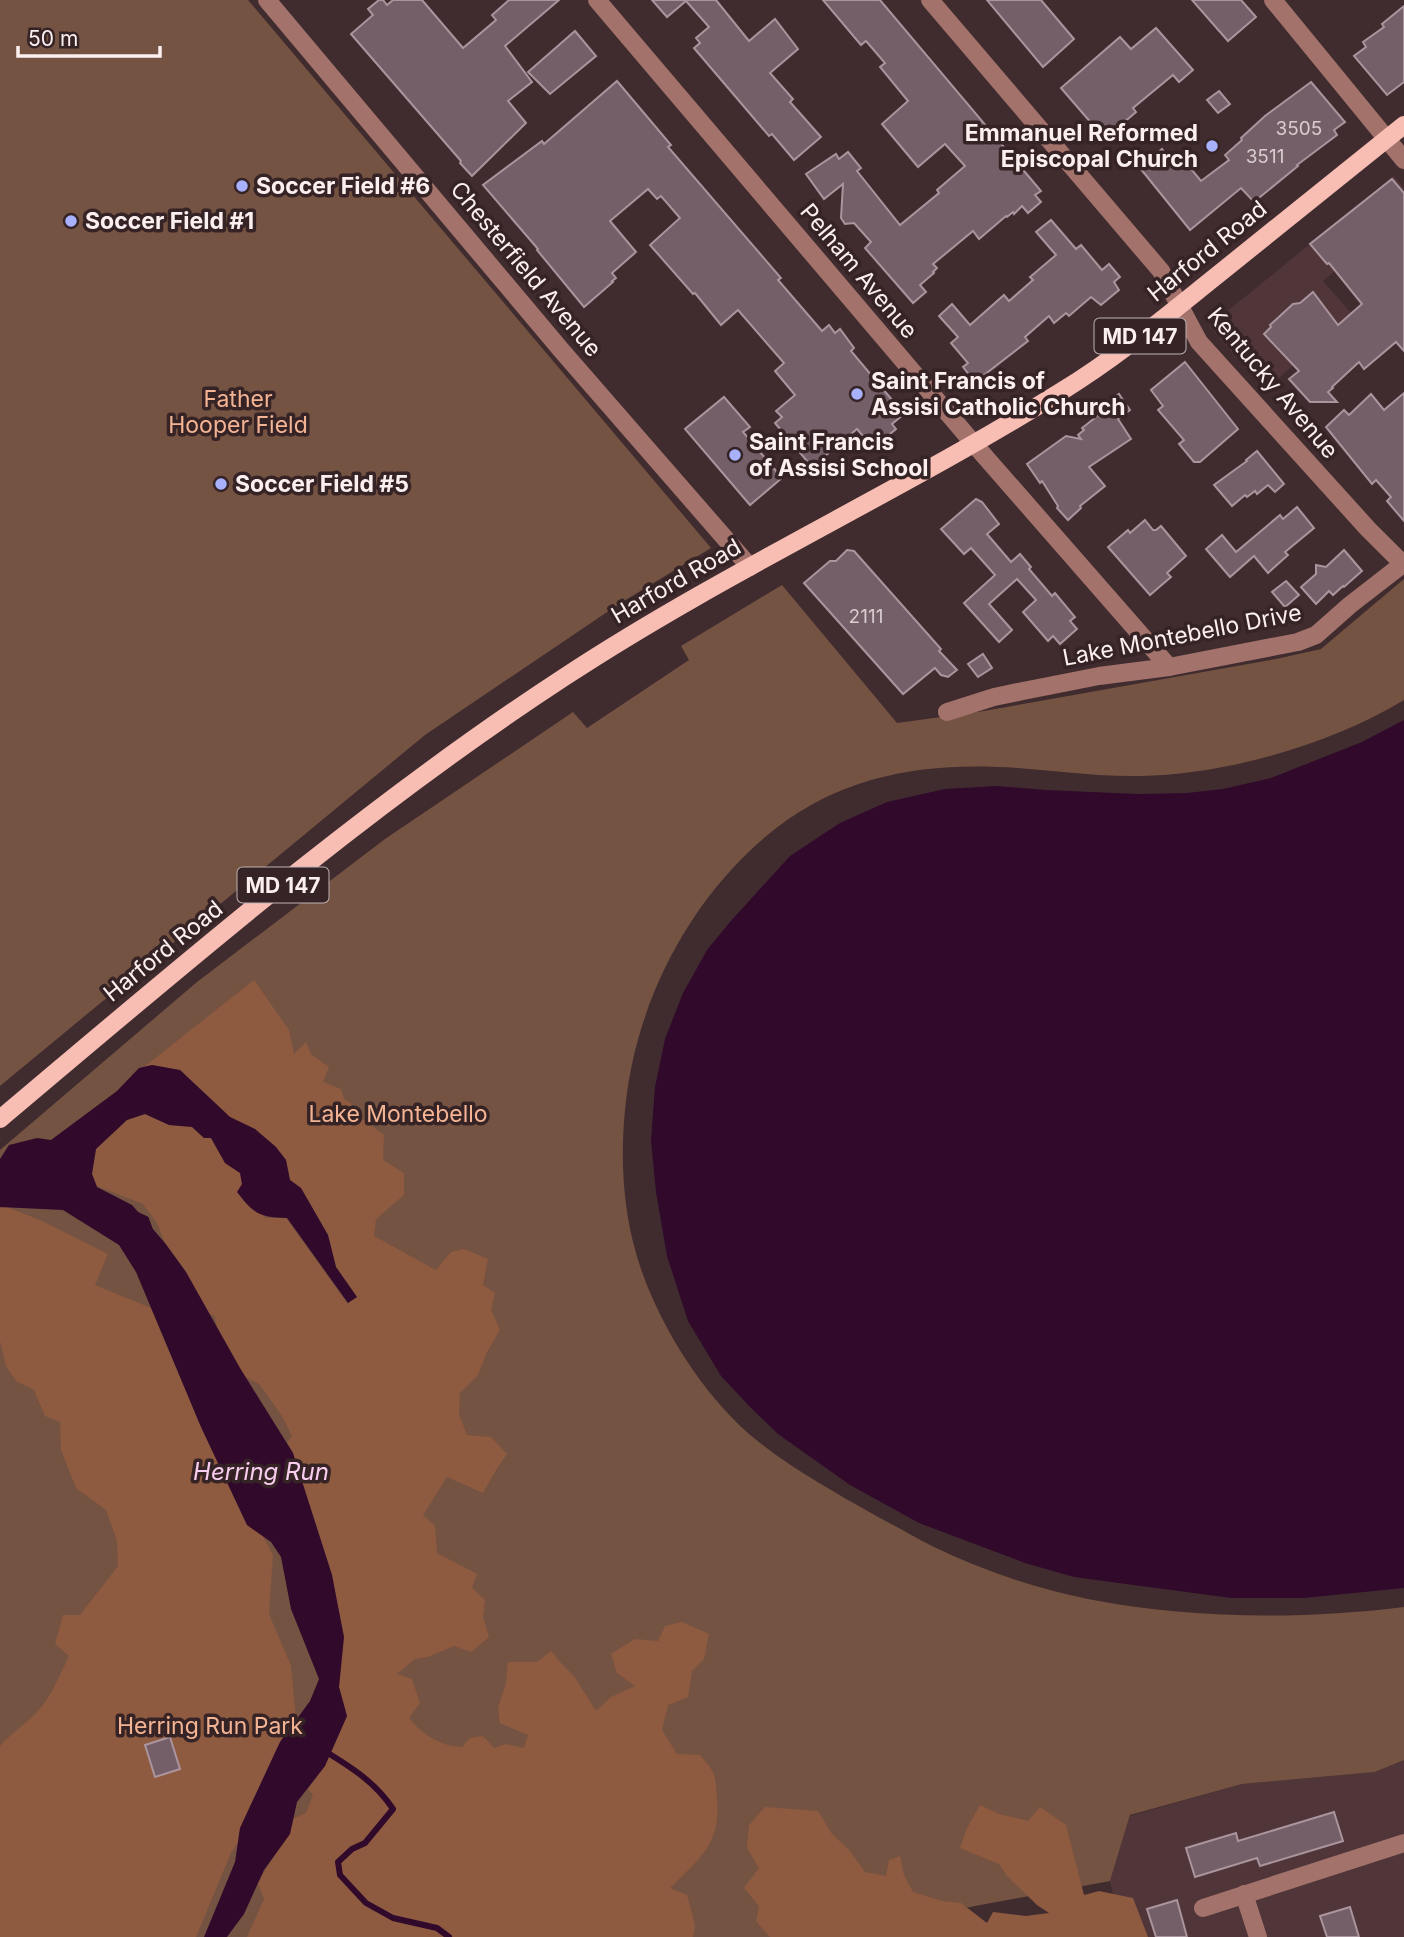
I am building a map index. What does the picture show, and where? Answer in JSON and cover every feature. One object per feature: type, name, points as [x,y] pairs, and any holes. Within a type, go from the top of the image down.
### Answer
[{"type":"main road","name":"Harford Road","points":[[0,1119],[168,977],[398,793],[486,729],[623,640],[974,444],[1066,389],[1179,306],[1404,125]]},
{"type":"street","name":"Pelham Avenue","points":[[597,0],[974,444],[1169,667]]},
{"type":"street","name":"Kentucky Avenue","points":[[930,0],[1161,271],[1199,342],[1368,529],[1404,563]]},
{"type":"street","points":[[1273,0],[1404,160]]},
{"type":"street","name":"Chesterfield Avenue","points":[[271,1],[562,351],[750,567]]},
{"type":"street","name":"Lake Montebello Drive","points":[[947,712],[994,697],[1099,676],[1169,667],[1279,646],[1316,635],[1404,563]]},
{"type":"street","points":[[1203,1908],[1404,1843]]},
{"type":"street","points":[[1244,1894],[1258,1937]]},
{"type":"shaded area","points":[[1394,176],[1404,188],[1404,211],[1323,281],[1352,314],[1265,390],[1209,326]]},
{"type":"shaded area","points":[[1404,1760],[1404,1937],[1124,1937],[1110,1881],[1130,1816],[1242,1784],[1375,1772]]},
{"type":"green space","name":"Father Hooper Field","points":[[0,0],[248,0],[711,548],[619,604],[425,735],[0,1086]]},
{"type":"green space","name":"Lake Montebello","points":[[1404,579],[1404,700],[1344,731],[1243,763],[1174,774],[1110,776],[1018,768],[953,767],[890,775],[831,795],[802,810],[775,829],[745,855],[718,885],[674,951],[657,987],[632,1062],[626,1101],[623,1158],[631,1235],[644,1277],[666,1327],[713,1396],[764,1446],[828,1488],[932,1546],[989,1570],[1068,1595],[1127,1606],[1206,1614],[1325,1614],[1404,1607],[1404,1760],[1375,1772],[1242,1784],[1130,1815],[1110,1881],[911,1918],[941,1937],[0,1937],[0,1150],[197,982],[385,839],[573,712],[587,728],[689,660],[681,646],[782,585],[897,723],[978,712],[1321,649]]},
{"type":"green space","points":[[254,980],[289,1030],[294,1054],[306,1042],[311,1054],[329,1067],[323,1082],[341,1089],[344,1099],[352,1104],[347,1116],[364,1120],[384,1135],[383,1160],[404,1173],[404,1195],[376,1219],[374,1236],[436,1270],[451,1252],[464,1249],[488,1259],[483,1285],[495,1293],[491,1310],[500,1330],[478,1375],[460,1393],[459,1415],[467,1435],[491,1437],[507,1454],[483,1493],[447,1477],[423,1515],[435,1526],[437,1553],[477,1574],[472,1588],[485,1600],[483,1617],[489,1637],[471,1652],[454,1646],[428,1657],[415,1659],[397,1674],[412,1679],[420,1703],[409,1718],[420,1730],[446,1744],[462,1747],[470,1738],[483,1736],[494,1748],[506,1744],[524,1748],[528,1735],[500,1723],[498,1708],[506,1683],[508,1662],[537,1662],[551,1651],[574,1676],[596,1711],[611,1697],[635,1686],[617,1673],[611,1654],[635,1639],[658,1641],[665,1626],[682,1622],[709,1634],[704,1659],[692,1671],[688,1697],[668,1705],[662,1730],[677,1754],[700,1755],[715,1780],[717,1815],[712,1840],[699,1859],[670,1888],[687,1895],[695,1925],[693,1937],[247,1937],[264,1899],[258,1884],[293,1819],[306,1813],[313,1795],[308,1789],[325,1766],[347,1716],[339,1687],[343,1637],[332,1575],[293,1453],[287,1443],[292,1436],[282,1416],[259,1384],[244,1376],[217,1329],[215,1316],[209,1314],[186,1272],[165,1243],[157,1223],[143,1204],[97,1186],[92,1174],[96,1149],[127,1120],[145,1114],[169,1125],[192,1127],[204,1138],[211,1138],[225,1163],[240,1173],[242,1184],[265,1218],[286,1218],[347,1303],[357,1297],[336,1267],[328,1235],[301,1188],[290,1180],[286,1160],[255,1129],[230,1117],[180,1070],[152,1065],[144,1067]]},
{"type":"green space","name":"Herring Run Park","points":[[7,1207],[40,1220],[108,1254],[95,1285],[151,1308],[201,1427],[247,1525],[263,1536],[273,1555],[269,1614],[291,1666],[296,1720],[280,1742],[240,1828],[238,1842],[196,1937],[0,1937],[0,1746],[38,1711],[59,1677],[69,1656],[55,1644],[63,1615],[80,1615],[118,1566],[117,1541],[106,1510],[76,1488],[61,1450],[60,1422],[45,1416],[34,1390],[16,1381],[6,1366],[0,1341],[0,1208]]},
{"type":"green space","points":[[980,1805],[999,1814],[1028,1821],[1040,1807],[1066,1825],[1084,1895],[1099,1891],[1133,1898],[1148,1937],[770,1937],[756,1921],[759,1906],[744,1888],[759,1868],[747,1848],[749,1825],[765,1807],[818,1811],[832,1834],[850,1851],[865,1872],[886,1876],[889,1860],[900,1856],[904,1875],[913,1892],[942,1901],[961,1903],[987,1923],[993,1912],[1026,1916],[1049,1913],[1007,1876],[999,1864],[960,1848]]},
{"type":"water","points":[[1404,720],[1404,1588],[1304,1598],[1231,1598],[1074,1577],[1025,1563],[919,1523],[850,1485],[778,1434],[721,1376],[688,1321],[667,1256],[651,1141],[655,1087],[665,1039],[683,993],[707,950],[730,922],[790,856],[840,823],[887,802],[945,789],[997,786],[1137,794],[1223,789],[1271,778],[1362,742]]},
{"type":"water","name":"Herring Run","points":[[152,1065],[180,1070],[230,1117],[255,1129],[276,1147],[286,1160],[290,1180],[301,1188],[328,1235],[336,1267],[357,1297],[348,1303],[287,1218],[263,1215],[248,1205],[237,1192],[242,1184],[240,1173],[225,1163],[211,1138],[204,1138],[192,1127],[169,1125],[145,1114],[127,1120],[96,1149],[92,1174],[97,1187],[132,1205],[165,1243],[186,1272],[240,1368],[293,1453],[332,1575],[344,1637],[339,1687],[347,1716],[325,1766],[297,1802],[290,1834],[264,1870],[244,1914],[227,1937],[204,1937],[235,1862],[240,1828],[280,1742],[310,1701],[319,1679],[291,1609],[281,1557],[271,1542],[247,1525],[201,1427],[136,1272],[119,1245],[63,1210],[0,1207],[0,1159],[9,1145],[37,1138],[51,1140],[117,1091],[139,1068]]},
{"type":"building","points":[[383,0],[387,5],[393,0],[422,0],[463,48],[496,20],[492,15],[509,0],[559,0],[505,46],[532,82],[508,101],[526,123],[472,176],[351,34],[373,15],[368,9]]},
{"type":"building","points":[[652,0],[716,0],[749,41],[775,19],[798,49],[770,73],[793,99],[790,102],[821,137],[794,160],[772,134],[769,136],[694,48],[700,43],[696,38],[709,27],[686,1],[667,17]]},
{"type":"building","points":[[823,0],[880,0],[1041,191],[1035,195],[1041,202],[1028,213],[1022,206],[979,239],[973,231],[933,264],[937,268],[934,273],[920,285],[926,292],[913,303],[865,248],[871,242],[854,223],[845,224],[841,218],[843,184],[824,199],[806,174],[836,154],[839,159],[848,152],[861,168],[857,171],[900,225],[939,193],[937,190],[965,166],[945,144],[918,167],[882,124],[908,101],[880,67],[885,63],[866,41],[861,45]]},
{"type":"building","points":[[987,0],[1041,0],[1074,39],[1043,67]]},
{"type":"building","points":[[1192,0],[1241,0],[1256,17],[1228,41]]},
{"type":"building","points":[[1404,6],[1404,82],[1387,95],[1354,56],[1366,47],[1363,42],[1384,27],[1382,24]]},
{"type":"building","points":[[1156,28],[1193,70],[1179,82],[1173,75],[1133,108],[1136,112],[1122,124],[1128,130],[1115,141],[1109,135],[1105,139],[1061,88],[1120,37],[1131,49]]},
{"type":"building","points":[[575,31],[596,56],[550,94],[528,72]]},
{"type":"building","points":[[617,81],[671,145],[668,147],[781,278],[778,280],[822,331],[829,325],[835,333],[840,329],[854,348],[851,351],[904,414],[892,424],[896,429],[885,438],[881,434],[869,443],[857,429],[812,467],[775,423],[782,417],[776,411],[795,395],[775,371],[784,363],[738,310],[721,325],[650,245],[680,218],[661,196],[657,199],[648,189],[610,221],[636,252],[612,273],[616,278],[613,282],[584,307],[483,185],[542,141],[544,144]]},
{"type":"building","points":[[1311,82],[1345,122],[1334,130],[1337,135],[1254,202],[1241,188],[1190,230],[1140,168],[1162,149],[1174,165],[1182,158],[1201,181],[1229,160],[1225,155],[1265,116]]},
{"type":"building","points":[[1219,91],[1230,104],[1218,113],[1207,100]]},
{"type":"building","points":[[1392,179],[1404,193],[1404,351],[1396,342],[1364,369],[1359,362],[1328,392],[1337,402],[1310,402],[1289,379],[1299,371],[1264,334],[1293,304],[1300,303],[1313,292],[1338,325],[1362,304],[1310,244]]},
{"type":"building","points":[[1051,220],[1076,249],[1081,245],[1102,270],[1109,264],[1120,277],[1114,282],[1119,290],[1101,305],[1091,297],[1069,316],[1066,313],[1054,323],[1049,316],[1025,337],[1028,341],[975,382],[963,367],[968,363],[951,343],[958,337],[939,316],[952,304],[970,325],[1004,295],[1009,301],[1033,280],[1030,277],[1056,255],[1036,232]]},
{"type":"building","points":[[1185,362],[1238,429],[1200,462],[1194,462],[1179,444],[1184,440],[1158,410],[1163,406],[1151,390]]},
{"type":"building","points":[[1404,393],[1404,521],[1387,501],[1391,497],[1376,480],[1372,484],[1326,427],[1344,410],[1349,415],[1371,394],[1384,410]]},
{"type":"building","points":[[1119,394],[1130,410],[1118,419],[1131,439],[1089,467],[1105,486],[1080,506],[1068,520],[1027,464],[1066,436],[1081,439],[1078,435],[1084,430],[1082,428],[1110,406],[1107,402]]},
{"type":"building","name":"Saint Francis of Assisi School","points":[[724,397],[750,427],[743,432],[782,478],[750,505],[685,429]]},
{"type":"building","points":[[1257,451],[1284,484],[1275,492],[1268,485],[1257,494],[1255,491],[1247,497],[1245,495],[1232,506],[1214,485]]},
{"type":"building","points":[[976,499],[982,502],[999,524],[987,534],[1011,562],[1020,554],[1052,596],[1055,593],[1075,617],[1070,621],[1077,629],[1060,644],[1053,636],[1048,641],[1023,612],[1036,600],[1017,579],[989,604],[1012,630],[999,642],[964,603],[995,575],[971,548],[964,554],[941,529]]},
{"type":"building","points":[[1297,507],[1314,528],[1285,552],[1288,555],[1268,573],[1254,556],[1230,577],[1206,549],[1222,535],[1236,552],[1280,515],[1283,519]]},
{"type":"building","points":[[1145,520],[1153,530],[1161,526],[1186,556],[1167,573],[1171,577],[1150,595],[1108,547]]},
{"type":"building","points":[[847,550],[854,551],[957,670],[948,677],[941,675],[935,668],[903,694],[804,583]]},
{"type":"building","points":[[1344,550],[1362,571],[1333,595],[1329,591],[1316,604],[1301,587],[1316,574],[1316,565],[1326,567]]},
{"type":"building","points":[[1286,581],[1299,595],[1285,607],[1272,592]]},
{"type":"building","points":[[983,654],[992,668],[978,677],[968,664]]},
{"type":"building","points":[[170,1737],[180,1769],[155,1777],[145,1745]]},
{"type":"building","points":[[1334,1812],[1343,1841],[1260,1866],[1257,1858],[1195,1877],[1186,1848],[1236,1833],[1238,1841]]},
{"type":"building","points":[[1177,1900],[1187,1937],[1156,1937],[1147,1909]]},
{"type":"building","points":[[1350,1907],[1359,1937],[1327,1937],[1320,1916]]},
{"type":"waterway","name":"Herring Run","points":[[135,1214],[146,1219],[150,1230]]},
{"type":"waterway","points":[[323,1750],[370,1783],[393,1809],[365,1843],[352,1849],[338,1862],[340,1875],[366,1903],[393,1918],[437,1928],[449,1937]]},
{"type":"place","name":"Emmanuel Reformed Episcopal Church","points":[[1212,146]]},
{"type":"place","name":"Soccer Field #6","points":[[242,186]]},
{"type":"place","name":"Soccer Field #1","points":[[71,221]]},
{"type":"place","name":"Saint Francis of Assisi Catholic Church","points":[[857,394]]},
{"type":"place","name":"Saint Francis of Assisi School","points":[[735,455]]},
{"type":"place","name":"Soccer Field #5","points":[[221,484]]}]
